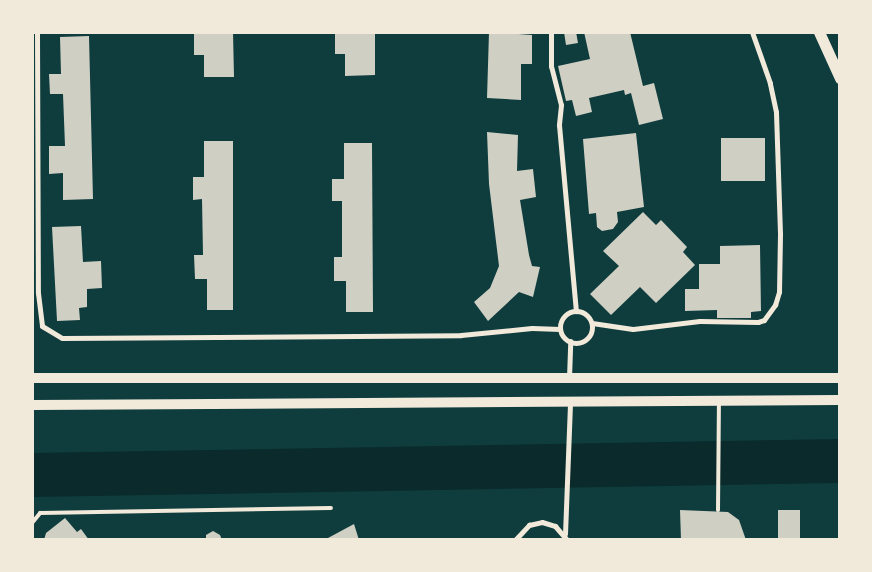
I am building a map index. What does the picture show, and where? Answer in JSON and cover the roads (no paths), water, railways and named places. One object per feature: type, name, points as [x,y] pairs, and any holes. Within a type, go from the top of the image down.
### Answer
[{"type":"main road","points":[[819,32],[840,78]]},
{"type":"main road","points":[[32,378],[569,380],[840,378]]},
{"type":"main road","points":[[32,406],[719,403],[840,400]]},
{"type":"street","points":[[38,32],[38,293],[42,326],[62,338],[461,335],[532,328],[560,329],[570,341],[569,380]]},
{"type":"street","points":[[552,32],[551,66],[561,105],[559,125],[576,310]]},
{"type":"street","points":[[592,323],[633,330],[700,321],[758,322],[775,305],[780,292],[776,112],[770,82],[752,32]]},
{"type":"street","points":[[560,329],[562,318],[576,310]]},
{"type":"street","points":[[570,341],[584,340],[591,333],[592,323],[586,314],[576,310]]},
{"type":"street","points":[[566,537],[570,403]]},
{"type":"street","points":[[515,540],[529,525],[542,522],[555,526],[566,537]]},
{"type":"lane","points":[[718,510],[719,403]]},
{"type":"lane","points":[[32,524],[40,513],[330,508]]},
{"type":"water","points":[[839,439],[840,483],[33,497],[32,453]]}]
